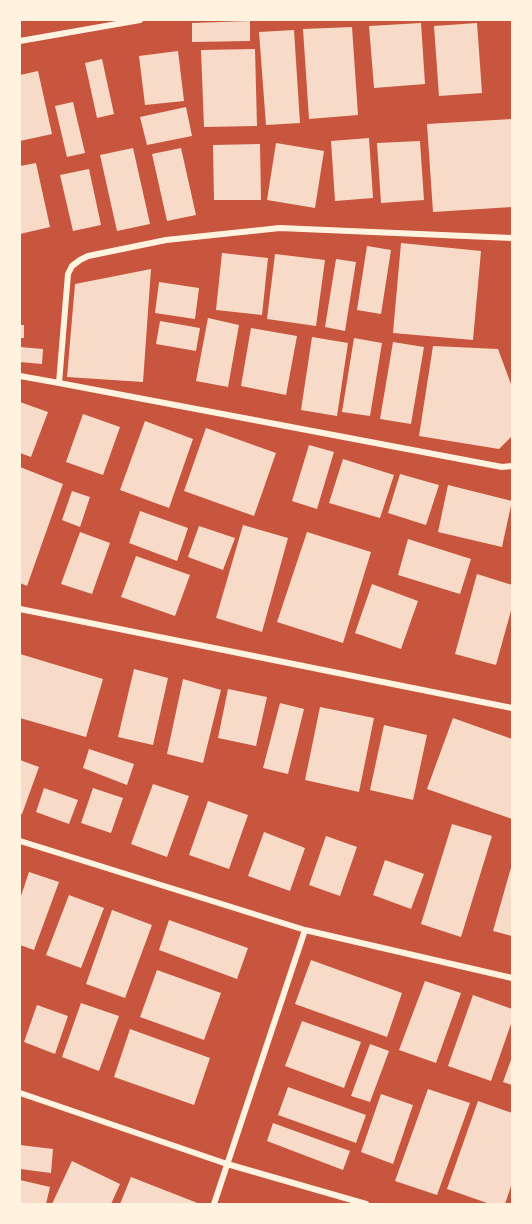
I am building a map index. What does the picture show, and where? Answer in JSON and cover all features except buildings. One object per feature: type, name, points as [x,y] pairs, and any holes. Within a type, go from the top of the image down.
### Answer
[{"type":"street","points":[[20,41],[140,20]]},
{"type":"street","points":[[59,383],[68,274],[72,266],[88,256],[166,240],[280,228],[513,238]]},
{"type":"street","points":[[20,376],[502,467],[513,466]]},
{"type":"street","points":[[20,609],[513,708]]},
{"type":"street","points":[[20,841],[305,930],[513,978]]},
{"type":"street","points":[[214,1204],[305,930]]},
{"type":"street","points":[[20,1093],[227,1164],[366,1204]]}]
